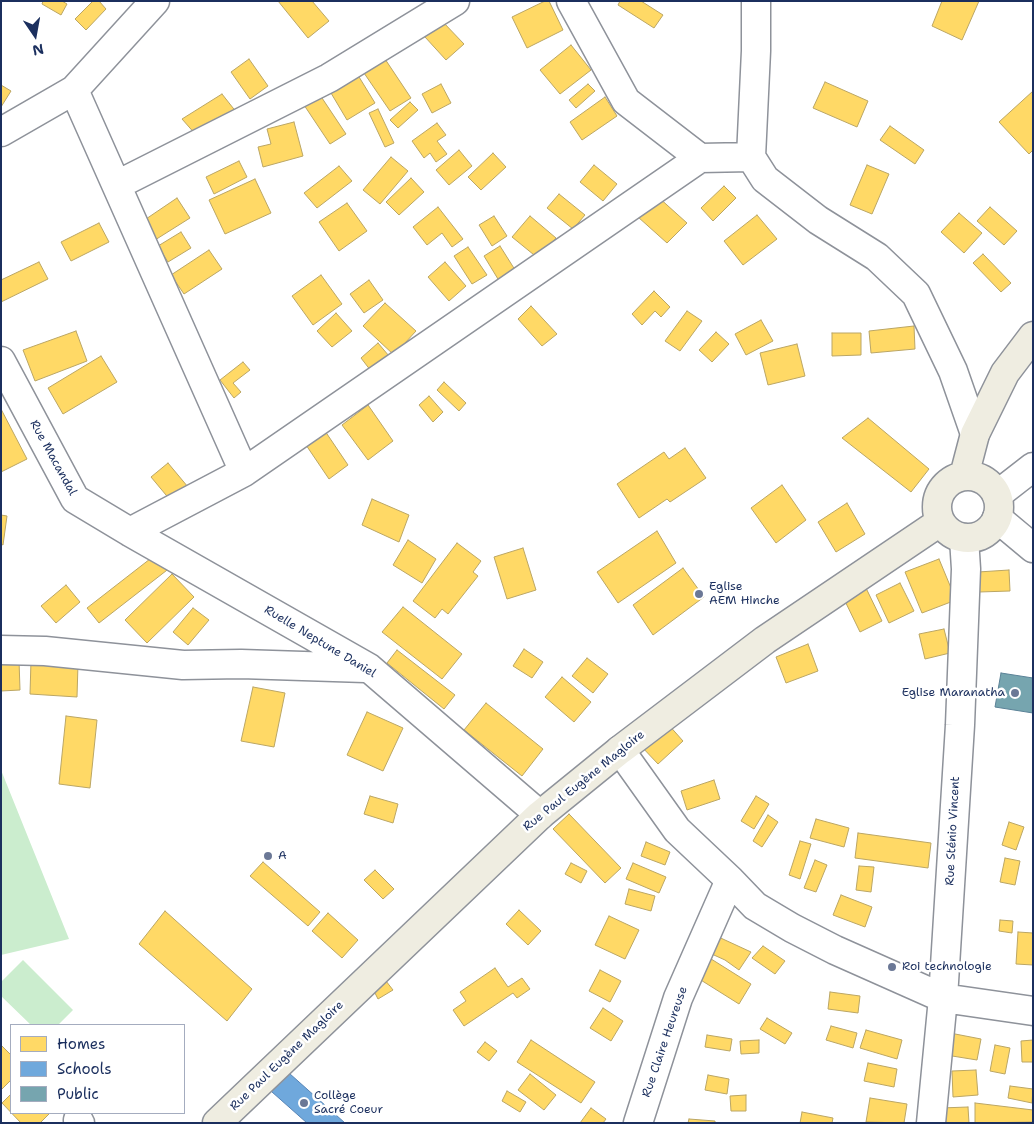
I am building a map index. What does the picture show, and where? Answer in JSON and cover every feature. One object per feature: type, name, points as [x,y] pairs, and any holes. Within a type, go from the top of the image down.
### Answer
[{"type":"main road","points":[[964,476],[976,434],[1005,373],[1033,336]]},
{"type":"main road","points":[[964,476],[983,480],[991,486],[997,506],[994,525],[981,536],[964,538],[950,533],[940,522],[937,510],[938,498],[943,488],[952,480],[964,476]]},
{"type":"main road","name":"Rue Paul Eugène Magloire","points":[[217,1123],[540,815],[620,750],[766,640],[940,522]]},
{"type":"street","points":[[1,132],[74,90],[155,1]]},
{"type":"street","points":[[117,185],[329,78],[456,1]]},
{"type":"street","points":[[571,1],[626,101],[700,158]]},
{"type":"street","points":[[756,1],[756,51],[751,157],[765,179],[818,220],[876,257],[916,294],[954,371],[976,434]]},
{"type":"street","points":[[74,90],[244,472]]},
{"type":"street","points":[[130,532],[244,472],[700,158],[751,157]]},
{"type":"street","name":"Rue Macandal","points":[[1,361],[75,499],[130,532]]},
{"type":"street","points":[[1033,467],[997,506],[1033,548]]},
{"type":"street","name":"Ruelle Neptune Daniel","points":[[130,532],[369,668],[540,815]]},
{"type":"street","name":"Rue Sténio Vincent","points":[[931,1123],[943,998],[960,725],[966,569],[964,538]]},
{"type":"street","points":[[1,650],[45,651],[183,665],[241,664],[369,668]]},
{"type":"street","points":[[620,750],[677,830],[755,906],[834,950],[943,998],[1033,1011]]},
{"type":"street","name":"Rue Claire Heureuse","points":[[638,1123],[678,998],[730,880]]},
{"type":"green space","points":[[1,770],[69,939],[1,955]]},
{"type":"green space","points":[[23,960],[73,1010],[59,1024],[30,1024],[1,996],[1,982]]},
{"type":"building: Homes","points":[[43,1],[62,1],[67,4],[61,15],[42,4]]},
{"type":"building: Homes","points":[[93,1],[99,1],[106,9],[86,30],[75,19]]},
{"type":"building: Homes","points":[[278,1],[312,1],[329,21],[308,38]]},
{"type":"building: Homes","points":[[545,1],[549,1],[563,30],[527,48],[512,17]]},
{"type":"building: Homes","points":[[620,1],[641,1],[663,15],[654,28],[618,5]]},
{"type":"building: Homes","points":[[942,1],[979,1],[962,40],[932,26]]},
{"type":"building: Homes","points":[[442,21],[464,44],[446,60],[425,37]]},
{"type":"building: Homes","points":[[571,45],[591,70],[560,94],[540,70]]},
{"type":"building: Homes","points":[[249,59],[268,86],[250,99],[231,72]]},
{"type":"building: Homes","points":[[385,59],[411,98],[390,111],[364,73]]},
{"type":"building: Homes","points":[[356,72],[375,103],[347,120],[328,88]]},
{"type":"building: Homes","points":[[825,82],[868,101],[857,127],[813,108]]},
{"type":"building: Homes","points":[[441,84],[451,103],[432,113],[422,94]]},
{"type":"building: Homes","points":[[588,84],[595,91],[576,108],[569,100]]},
{"type":"building: Homes","points":[[1,85],[11,91],[1,107]]},
{"type":"building: Homes","points":[[1033,91],[1033,150],[1029,154],[999,122]]},
{"type":"building: Homes","points":[[222,94],[237,113],[197,136],[182,119]]},
{"type":"building: Homes","points":[[320,95],[346,134],[330,144],[304,105]]},
{"type":"building: Homes","points":[[605,97],[617,116],[582,140],[570,122]]},
{"type":"building: Homes","points":[[410,102],[418,110],[398,128],[390,120]]},
{"type":"building: Homes","points":[[378,109],[394,143],[385,147],[369,113]]},
{"type":"building: Homes","points":[[294,122],[303,156],[263,167],[258,147],[271,144],[267,129]]},
{"type":"building: Homes","points":[[437,123],[446,135],[437,141],[447,154],[436,162],[430,153],[424,158],[412,141]]},
{"type":"building: Homes","points":[[890,126],[924,150],[915,164],[880,140]]},
{"type":"building: Homes","points":[[459,150],[472,166],[449,185],[436,170]]},
{"type":"building: Homes","points":[[493,153],[506,167],[481,190],[468,177]]},
{"type":"building: Homes","points":[[391,157],[408,171],[380,204],[363,190]]},
{"type":"building: Homes","points":[[239,161],[247,177],[214,194],[206,177]]},
{"type":"building: Homes","points":[[594,165],[617,184],[603,201],[580,182]]},
{"type":"building: Homes","points":[[867,165],[889,174],[872,214],[850,205]]},
{"type":"building: Homes","points":[[339,166],[352,181],[317,208],[304,193]]},
{"type":"building: Homes","points":[[411,178],[424,192],[399,215],[386,202]]},
{"type":"building: Homes","points":[[255,179],[271,213],[225,234],[209,200]]},
{"type":"building: Homes","points":[[724,186],[736,198],[713,221],[701,208]]},
{"type":"building: Homes","points":[[559,194],[585,215],[573,229],[547,208]]},
{"type":"building: Homes","points":[[657,196],[687,223],[667,243],[638,217]]},
{"type":"building: Homes","points":[[177,198],[190,218],[155,240],[143,221]]},
{"type":"building: Homes","points":[[347,203],[367,231],[339,251],[319,222]]},
{"type":"building: Homes","points":[[438,207],[463,239],[452,247],[442,233],[427,245],[413,227]]},
{"type":"building: Homes","points":[[990,207],[1017,231],[1004,245],[977,221]]},
{"type":"building: Homes","points":[[959,213],[982,233],[964,253],[941,232]]},
{"type":"building: Homes","points":[[757,215],[777,239],[743,265],[724,241]]},
{"type":"building: Homes","points":[[494,216],[507,236],[492,246],[479,225]]},
{"type":"building: Homes","points":[[530,216],[556,238],[539,259],[512,237]]},
{"type":"building: Homes","points":[[99,223],[109,242],[71,261],[61,242]]},
{"type":"building: Homes","points":[[181,232],[191,248],[168,262],[158,246]]},
{"type":"building: Homes","points":[[500,246],[517,273],[501,284],[484,256]]},
{"type":"building: Homes","points":[[468,247],[487,275],[472,284],[454,256]]},
{"type":"building: Homes","points":[[209,250],[222,269],[184,294],[171,275]]},
{"type":"building: Homes","points":[[983,254],[1011,283],[1001,292],[973,263]]},
{"type":"building: Homes","points":[[39,262],[48,279],[1,302],[1,280]]},
{"type":"building: Homes","points":[[445,262],[466,286],[449,301],[428,277]]},
{"type":"building: Homes","points":[[321,275],[342,304],[313,325],[292,296]]},
{"type":"building: Homes","points":[[369,280],[383,300],[364,313],[350,294]]},
{"type":"building: Homes","points":[[654,291],[670,307],[661,317],[655,311],[642,325],[632,314]]},
{"type":"building: Homes","points":[[385,303],[416,331],[394,355],[363,326]]},
{"type":"building: Homes","points":[[531,306],[557,334],[542,346],[518,319]]},
{"type":"building: Homes","points":[[687,311],[702,321],[680,351],[665,341]]},
{"type":"building: Homes","points":[[336,313],[352,331],[332,347],[317,331]]},
{"type":"building: Homes","points":[[761,320],[773,341],[746,355],[735,334]]},
{"type":"building: Homes","points":[[914,326],[915,349],[871,353],[869,331]]},
{"type":"building: Homes","points":[[76,331],[87,361],[35,381],[23,350]]},
{"type":"building: Homes","points":[[716,332],[729,344],[712,362],[699,350]]},
{"type":"building: Homes","points":[[832,333],[861,333],[861,355],[832,356]]},
{"type":"building: Homes","points":[[378,343],[389,356],[371,371],[361,358]]},
{"type":"building: Homes","points":[[797,344],[805,376],[768,385],[760,353]]},
{"type":"building: Homes","points":[[101,356],[117,382],[63,414],[48,388]]},
{"type":"building: Homes","points":[[243,362],[250,370],[233,383],[241,392],[234,398],[220,380]]},
{"type":"building: Homes","points":[[444,382],[466,403],[459,411],[437,390]]},
{"type":"building: Homes","points":[[429,396],[443,412],[433,422],[419,405]]},
{"type":"building: Homes","points":[[368,405],[393,441],[368,460],[342,425]]},
{"type":"building: Homes","points":[[1,409],[27,459],[1,472]]},
{"type":"building: Homes","points":[[868,418],[929,469],[911,492],[842,438]]},
{"type":"building: Homes","points":[[325,431],[348,465],[329,479],[306,445]]},
{"type":"building: Homes","points":[[685,448],[706,478],[670,502],[667,499],[639,518],[617,484],[664,452],[669,459]]},
{"type":"building: Homes","points":[[168,463],[188,487],[171,501],[151,477]]},
{"type":"building: Homes","points":[[782,485],[806,520],[776,543],[751,508]]},
{"type":"building: Homes","points":[[372,499],[409,515],[399,542],[362,525]]},
{"type":"building: Homes","points":[[847,503],[865,534],[836,552],[818,522]]},
{"type":"building: Homes","points":[[1,515],[7,516],[3,545],[1,544]]},
{"type":"building: Homes","points":[[657,531],[676,563],[618,603],[597,572]]},
{"type":"building: Homes","points":[[408,540],[436,559],[422,583],[393,565]]},
{"type":"building: Homes","points":[[457,543],[481,561],[473,572],[478,576],[448,614],[442,609],[435,618],[413,601]]},
{"type":"building: Homes","points":[[523,548],[536,590],[507,599],[494,557]]},
{"type":"building: Homes","points":[[159,552],[171,567],[99,623],[87,608]]},
{"type":"building: Homes","points":[[939,559],[956,600],[922,613],[905,572]]},
{"type":"building: Homes","points":[[683,568],[704,597],[653,635],[633,605]]},
{"type":"building: Homes","points":[[1009,570],[1010,591],[979,592],[978,572]]},
{"type":"building: Homes","points":[[172,574],[194,597],[147,643],[125,620]]},
{"type":"building: Homes","points":[[900,583],[914,611],[889,623],[876,595]]},
{"type":"building: Homes","points":[[66,585],[80,602],[56,623],[41,606]]},
{"type":"building: Homes","points":[[865,586],[882,621],[860,632],[843,597]]},
{"type":"building: Homes","points":[[403,607],[462,654],[442,679],[382,632]]},
{"type":"building: Homes","points":[[193,608],[209,620],[188,645],[173,632]]},
{"type":"building: Homes","points":[[944,629],[950,653],[925,659],[919,634]]},
{"type":"building: Homes","points":[[808,644],[818,671],[786,683],[776,657]]},
{"type":"building: Homes","points":[[524,649],[543,662],[532,678],[513,666]]},
{"type":"building: Homes","points":[[397,650],[455,695],[444,709],[387,663]]},
{"type":"building: Homes","points":[[587,658],[608,674],[593,693],[572,676]]},
{"type":"building: Homes","points":[[1,660],[19,660],[20,690],[1,691]]},
{"type":"building: Homes","points":[[31,661],[78,664],[77,697],[30,694]]},
{"type":"building: Homes","points":[[562,677],[591,702],[574,722],[545,697]]},
{"type":"building: Homes","points":[[253,687],[285,693],[274,747],[241,741]]},
{"type":"building: Homes","points":[[486,703],[543,749],[522,776],[464,730]]},
{"type":"building: Homes","points":[[367,712],[403,728],[383,771],[347,755]]},
{"type":"building: Homes","points":[[66,716],[97,720],[90,788],[59,784]]},
{"type":"building: Homes","points":[[667,723],[683,741],[658,764],[641,746]]},
{"type":"building: Homes","points":[[714,780],[720,799],[687,810],[681,791]]},
{"type":"building: Homes","points":[[370,796],[398,804],[393,823],[364,814]]},
{"type":"building: Homes","points":[[756,796],[769,804],[754,829],[741,821]]},
{"type":"building: Homes","points":[[569,814],[621,868],[605,883],[553,829]]},
{"type":"building: Homes","points":[[768,815],[778,822],[762,847],[753,841]]},
{"type":"building: Homes","points":[[816,819],[849,828],[844,847],[810,838]]},
{"type":"building: Homes","points":[[1009,822],[1024,827],[1016,850],[1002,845]]},
{"type":"building: Homes","points":[[858,833],[931,843],[928,868],[855,858]]},
{"type":"building: Homes","points":[[800,841],[811,844],[800,879],[789,875]]},
{"type":"building: Homes","points":[[646,842],[670,852],[665,865],[641,856]]},
{"type":"building: Homes","points":[[1005,858],[1020,861],[1015,885],[1000,882]]},
{"type":"building: Homes","points":[[815,860],[827,865],[816,892],[804,888]]},
{"type":"building: Homes","points":[[263,862],[320,912],[308,926],[250,876]]},
{"type":"building: Homes","points":[[571,863],[587,871],[581,883],[565,874]]},
{"type":"building: Homes","points":[[633,863],[666,877],[659,893],[626,879]]},
{"type":"building: Homes","points":[[859,866],[874,867],[871,892],[856,890]]},
{"type":"building: Homes","points":[[375,870],[394,889],[383,899],[364,880]]},
{"type":"building: Homes","points":[[629,889],[655,896],[651,911],[625,904]]},
{"type":"building: Homes","points":[[841,895],[872,907],[865,927],[833,915]]},
{"type":"building: Homes","points":[[519,910],[541,931],[528,945],[506,924]]},
{"type":"building: Homes","points":[[165,911],[252,989],[227,1021],[139,944]]},
{"type":"building: Homes","points":[[328,913],[358,940],[342,958],[312,931]]},
{"type":"building: Homes","points":[[609,916],[639,930],[625,959],[595,945]]},
{"type":"building: Homes","points":[[1000,920],[1013,921],[1012,933],[999,931]]},
{"type":"building: Homes","points":[[1018,932],[1033,933],[1033,965],[1016,964]]},
{"type":"building: Homes","points":[[712,934],[751,952],[739,970],[725,960],[705,951]]},
{"type":"building: Homes","points":[[763,946],[785,961],[775,974],[752,958]]},
{"type":"building: Homes","points":[[708,957],[751,984],[739,1004],[696,977]]},
{"type":"building: Homes","points":[[495,968],[508,987],[522,978],[530,989],[517,998],[513,993],[464,1026],[453,1010],[466,1001],[460,992]]},
{"type":"building: Homes","points":[[600,970],[621,981],[610,1002],[589,991]]},
{"type":"building: Homes","points":[[379,972],[393,990],[378,999],[369,981]]},
{"type":"building: Homes","points":[[830,992],[860,996],[858,1013],[828,1009]]},
{"type":"building: Homes","points":[[603,1008],[623,1021],[611,1041],[590,1028]]},
{"type":"building: Homes","points":[[767,1018],[792,1033],[785,1044],[760,1029]]},
{"type":"building: Homes","points":[[831,1026],[857,1033],[853,1048],[826,1040]]},
{"type":"building: Homes","points":[[866,1030],[902,1040],[897,1059],[860,1048]]},
{"type":"building: Homes","points":[[950,1033],[981,1039],[977,1060],[946,1055]]},
{"type":"building: Homes","points":[[707,1035],[732,1039],[730,1051],[705,1047]]},
{"type":"building: Homes","points":[[531,1040],[595,1082],[581,1103],[517,1062]]},
{"type":"building: Homes","points":[[759,1040],[759,1053],[741,1054],[740,1041]]},
{"type":"building: Homes","points":[[1033,1040],[1033,1062],[1022,1062],[1021,1041]]},
{"type":"building: Homes","points":[[485,1042],[497,1051],[489,1061],[477,1052]]},
{"type":"building: Homes","points":[[1,1045],[10,1054],[10,1081],[1,1090]]},
{"type":"building: Homes","points":[[995,1045],[1010,1048],[1005,1074],[990,1071]]},
{"type":"building: Homes","points":[[868,1063],[897,1069],[894,1087],[864,1081]]},
{"type":"building: Homes","points":[[976,1070],[978,1095],[953,1097],[952,1071]]},
{"type":"building: Homes","points":[[530,1074],[556,1095],[544,1110],[518,1090]]},
{"type":"building: Homes","points":[[708,1075],[729,1079],[727,1094],[705,1090]]},
{"type":"building: Homes","points":[[1010,1086],[1033,1089],[1032,1103],[1008,1098]]},
{"type":"building: Homes","points":[[507,1091],[526,1102],[520,1112],[502,1101]]},
{"type":"building: Homes","points":[[10,1095],[10,1111],[2,1103]]},
{"type":"building: Homes","points":[[746,1095],[746,1111],[731,1111],[730,1096]]},
{"type":"building: Homes","points":[[870,1098],[907,1104],[904,1123],[866,1122]]},
{"type":"building: Homes","points":[[975,1103],[1033,1110],[1033,1122],[975,1123]]},
{"type":"building: Homes","points":[[968,1107],[969,1123],[941,1123],[940,1108]]},
{"type":"building: Homes","points":[[591,1108],[606,1119],[603,1123],[580,1123]]},
{"type":"building: Homes","points":[[802,1112],[833,1118],[832,1123],[800,1123]]},
{"type":"building: Homes","points":[[13,1114],[49,1114],[40,1123],[21,1123]]},
{"type":"building: Homes","points":[[689,1119],[715,1121],[715,1123],[688,1123]]},
{"type":"building: Schools","name":"Collège Sacré Coeur","points":[[280,1065],[345,1123],[307,1123],[263,1084]]},
{"type":"building: Public","name":"Eglise Maranatha","points":[[1001,673],[1033,678],[1033,713],[995,707]]},
{"type":"place","name":"Eglise AEM Hinche","points":[[699,594]]},
{"type":"place","name":"Eglise Maranatha","points":[[1015,693]]},
{"type":"place","name":"A","points":[[268,856]]},
{"type":"place","name":"Roi technologie","points":[[892,967]]},
{"type":"place","name":"Collège Sacré Coeur","points":[[304,1103]]}]
